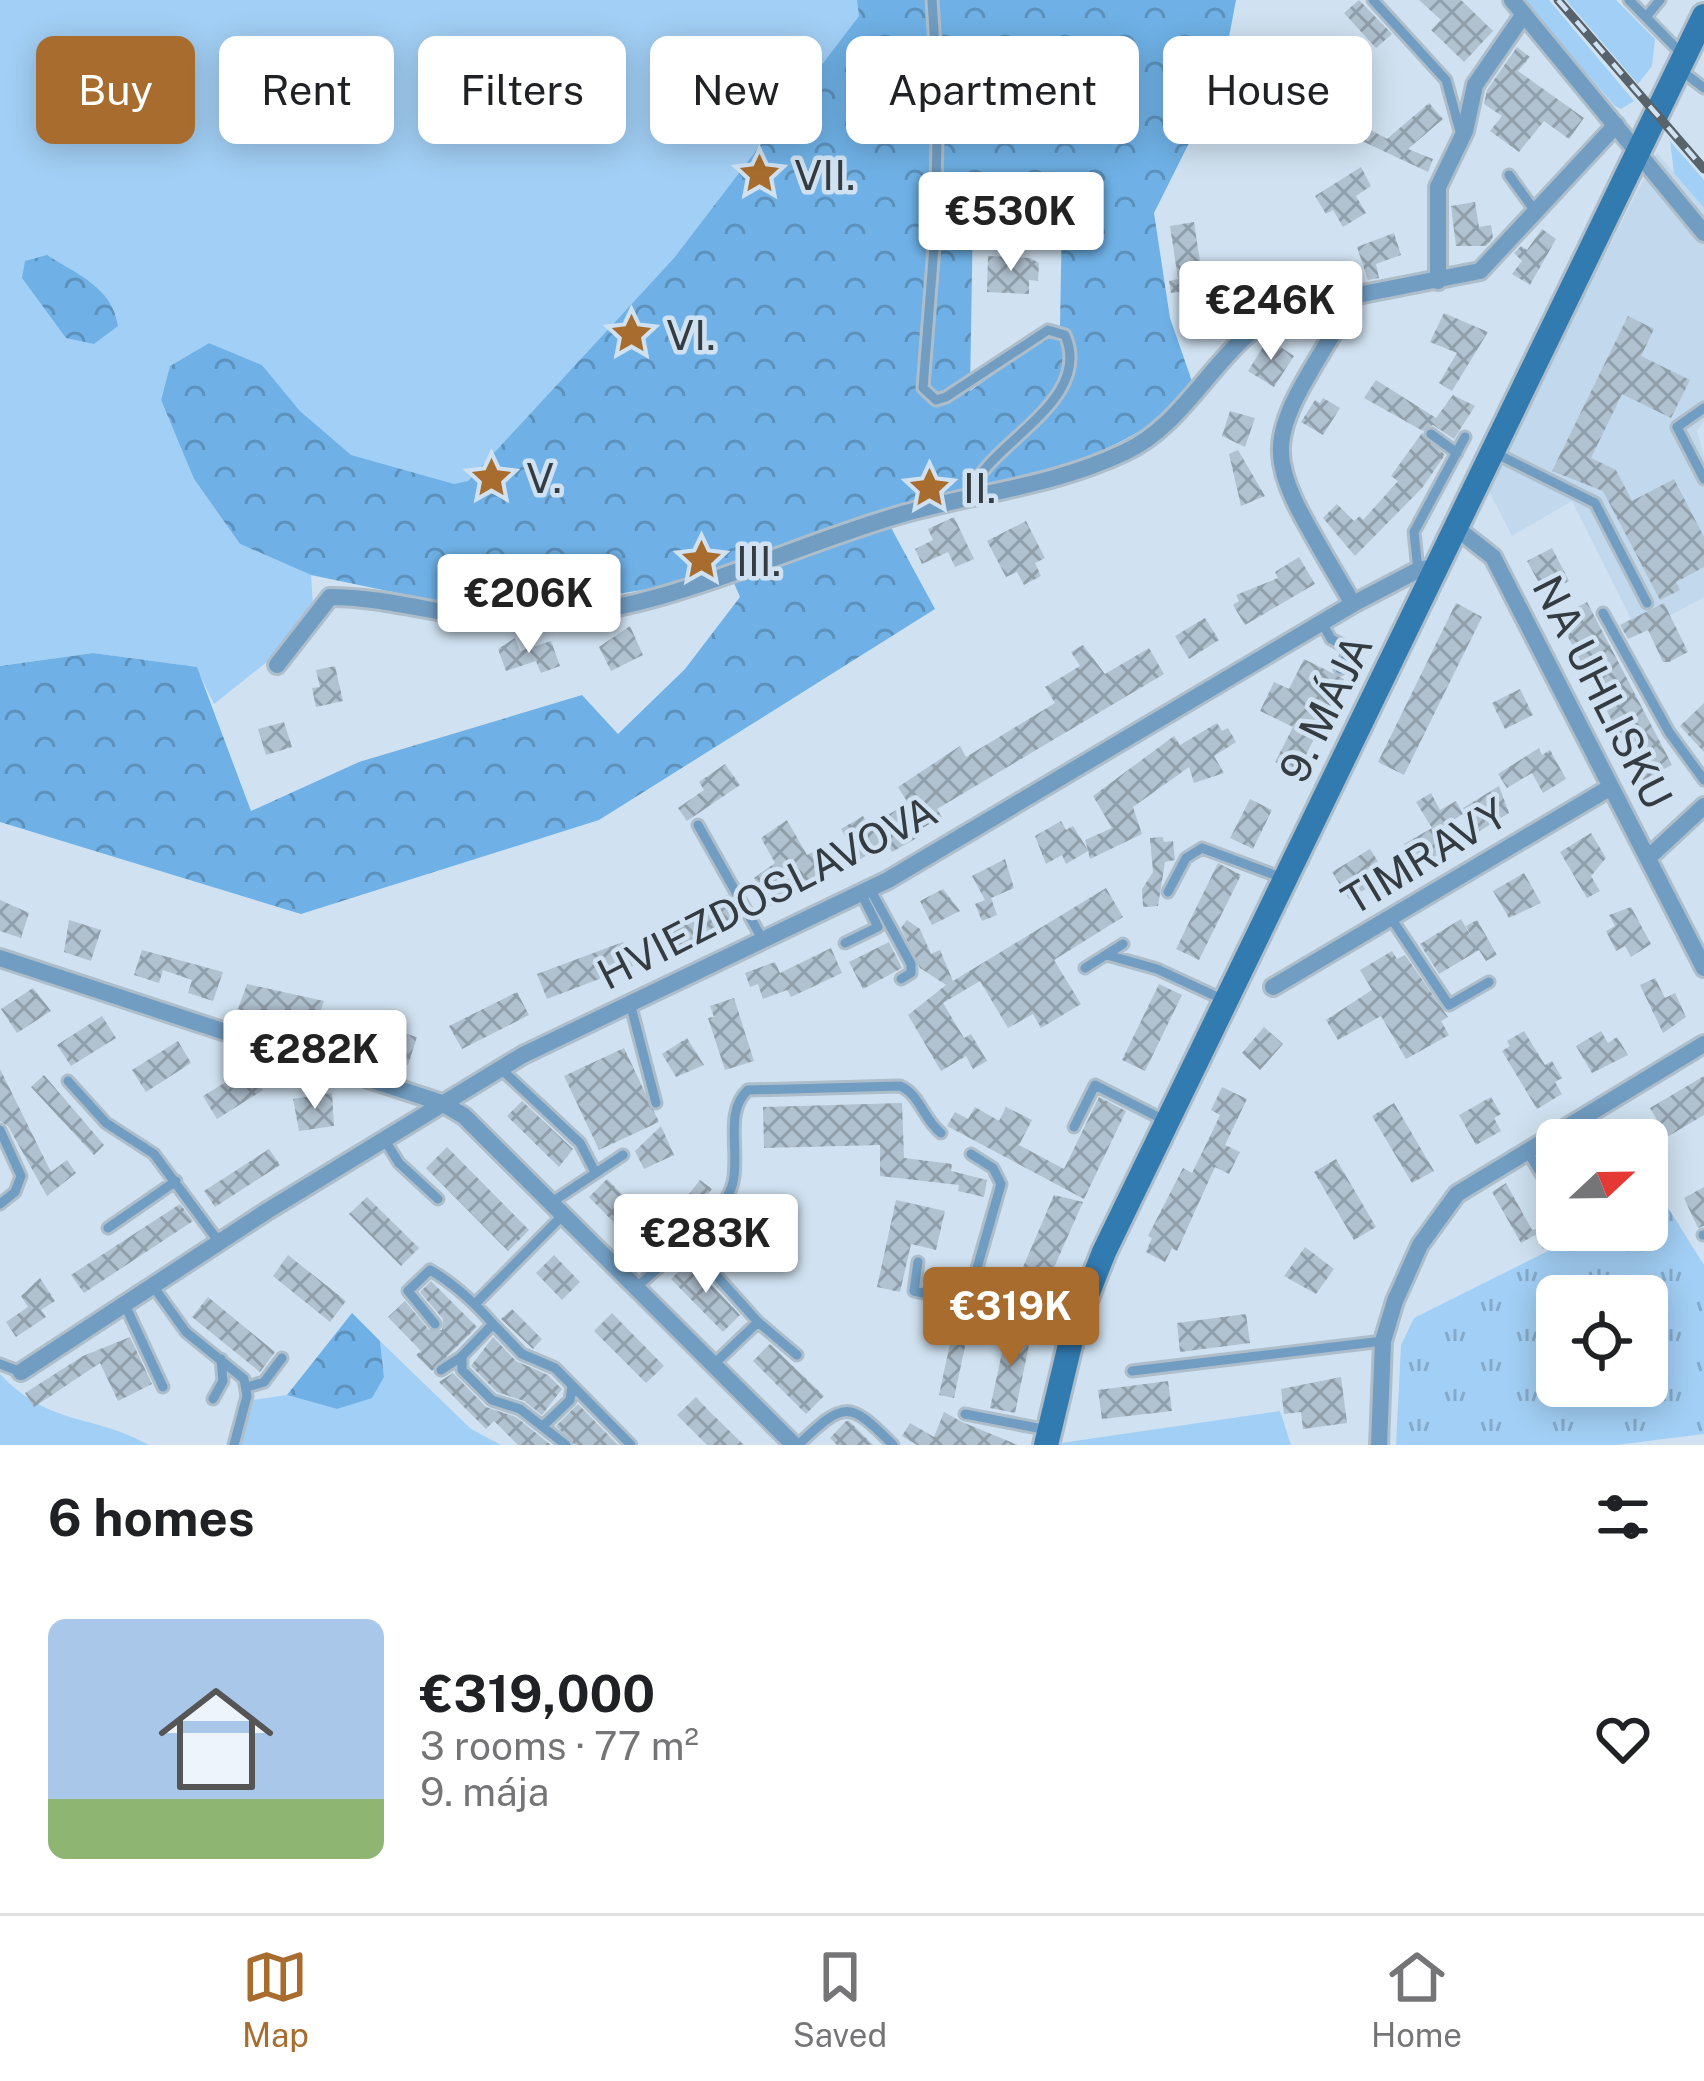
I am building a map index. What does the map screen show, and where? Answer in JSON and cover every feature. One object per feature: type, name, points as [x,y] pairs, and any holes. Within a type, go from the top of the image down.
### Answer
[{"type":"main road","name":"9. MÁJA","points":[[1048,1438],[1074,1328],[1167,1122],[1427,568],[1455,527],[1704,16]]},
{"type":"street","points":[[1438,281],[1436,201],[1460,142],[1475,85],[1518,7],[1704,232]]},
{"type":"street","points":[[278,665],[330,597],[369,597],[479,618],[581,613],[687,592],[838,534],[1060,479],[1141,444],[1194,398],[1260,322],[1296,307],[1480,271],[1616,125]]},
{"type":"street","points":[[1353,604],[1288,496],[1278,456],[1290,405],[1354,298]]},
{"type":"street","name":"NA UHLISKU","points":[[1455,527],[1492,557],[1704,968]]},
{"type":"street","name":"HVIEZDOSLAVOVA","points":[[21,1372],[219,1242],[500,1068],[866,891],[1353,604],[1427,568]]},
{"type":"street","name":"TIMRAVY","points":[[1273,987],[1611,787]]},
{"type":"street","points":[[1648,858],[1704,806]]},
{"type":"street","points":[[0,958],[442,1103],[464,1116],[788,1443]]},
{"type":"street","points":[[1378,1445],[1383,1341],[1420,1246],[1457,1194],[1704,1045]]},
{"type":"lane","points":[[932,0],[938,92],[935,233],[923,388],[939,400],[1048,330],[1060,332],[1068,341],[1062,382],[1032,424],[980,473],[971,491],[974,500]]},
{"type":"lane","points":[[1373,0],[1446,80],[1460,142]]},
{"type":"lane","points":[[1629,0],[1704,88]]},
{"type":"lane","points":[[1646,17],[1660,0]]},
{"type":"lane","points":[[1509,175],[1535,211]]},
{"type":"lane","points":[[1704,408],[1677,427],[1704,479]]},
{"type":"lane","points":[[1431,434],[1457,453]]},
{"type":"lane","points":[[1427,568],[1414,532],[1465,437]]},
{"type":"lane","points":[[1492,452],[1595,503],[1647,603]]},
{"type":"lane","points":[[1603,613],[1659,716],[1704,780]]},
{"type":"lane","points":[[1322,622],[1330,639],[1350,649],[1340,668]]},
{"type":"lane","points":[[698,825],[764,942]]},
{"type":"lane","points":[[1168,892],[1186,859],[1202,848],[1285,879]]},
{"type":"lane","points":[[845,943],[878,927],[866,891]]},
{"type":"lane","points":[[866,891],[911,964],[911,973],[901,979]]},
{"type":"lane","points":[[1391,918],[1449,1005],[1489,982]]},
{"type":"lane","points":[[1085,968],[1123,944]]},
{"type":"lane","points":[[1107,955],[1157,969],[1226,1001]]},
{"type":"lane","points":[[630,1002],[656,1102]]},
{"type":"lane","points":[[500,1068],[580,1143],[595,1170]]},
{"type":"lane","points":[[68,1081],[106,1123],[154,1154],[219,1242]]},
{"type":"lane","points":[[1074,1127],[1094,1085],[1167,1122]]},
{"type":"lane","points":[[637,1287],[732,1188],[735,1108],[748,1090],[900,1086],[910,1090],[926,1120],[941,1133]]},
{"type":"lane","points":[[0,1130],[21,1176],[15,1192],[0,1204]]},
{"type":"lane","points":[[384,1139],[399,1163],[438,1199]]},
{"type":"lane","points":[[1527,1151],[1536,1166]]},
{"type":"lane","points":[[968,1304],[1000,1184],[993,1168],[971,1154]]},
{"type":"lane","points":[[476,1304],[595,1170],[623,1155]]},
{"type":"lane","points":[[108,1228],[176,1181]]},
{"type":"lane","points":[[660,1205],[684,1242]]},
{"type":"lane","points":[[698,1255],[758,1322],[797,1355]]},
{"type":"lane","points":[[918,1262],[914,1291],[1074,1328]]},
{"type":"lane","points":[[435,1324],[408,1291],[424,1271],[436,1272],[464,1301],[476,1304],[522,1354],[555,1368],[631,1445]]},
{"type":"lane","points":[[153,1286],[186,1332],[247,1387]]},
{"type":"lane","points":[[125,1305],[163,1387]]},
{"type":"lane","points":[[714,1364],[758,1322]]},
{"type":"lane","points":[[441,1370],[493,1324]]},
{"type":"lane","points":[[1132,1371],[1383,1341]]},
{"type":"lane","points":[[462,1356],[462,1370],[493,1400],[520,1409],[566,1445]]},
{"type":"lane","points":[[247,1387],[264,1382],[282,1358]]},
{"type":"lane","points":[[213,1399],[223,1381],[221,1359]]},
{"type":"lane","points":[[0,1364],[21,1372]]},
{"type":"lane","points":[[543,1426],[570,1400],[572,1386]]},
{"type":"lane","points":[[234,1445],[247,1387]]},
{"type":"lane","points":[[788,1443],[829,1415],[850,1408],[862,1413],[893,1445]]},
{"type":"lane","points":[[965,1414],[1048,1438]]},
{"type":"shaded area","points":[[1657,153],[1704,208],[1704,421],[1697,431],[1704,456],[1704,597],[1638,633],[1572,501],[1512,536],[1487,487]]},
{"type":"green space","points":[[0,0],[857,0],[860,15],[822,65],[822,36],[650,36],[650,144],[761,144],[674,258],[468,481],[454,485],[351,456],[300,411],[262,365],[209,343],[170,366],[161,400],[194,479],[240,544],[311,575],[313,605],[273,657],[214,704],[196,667],[93,653],[0,666]]},
{"type":"green space","points":[[857,0],[1236,0],[1229,36],[1163,36],[1163,144],[1188,144],[1154,213],[1170,318],[1195,390],[1161,417],[1087,457],[1007,483],[882,511],[935,609],[599,820],[301,914],[0,822],[0,666],[93,653],[197,667],[251,811],[359,762],[582,695],[618,734],[685,669],[740,597],[726,565],[666,586],[527,609],[479,610],[311,575],[240,544],[194,479],[161,400],[170,366],[209,343],[262,365],[300,411],[351,455],[454,484],[468,481],[674,258],[761,144],[822,144],[822,64],[859,16]],"holes":[[[973,213],[1062,215],[1060,327],[970,391]]]},
{"type":"green space","points":[[1522,0],[1549,0],[1634,101],[1621,109],[1615,106]]},
{"type":"green space","points":[[1566,0],[1616,0],[1655,39],[1652,66],[1638,84]]},
{"type":"green space","points":[[1670,141],[1704,180],[1704,208],[1674,173]]},
{"type":"green space","points":[[47,255],[92,283],[109,301],[118,326],[94,344],[66,338],[22,278],[25,261]]},
{"type":"green space","points":[[1668,1208],[1704,1265],[1704,1434],[1616,1445],[1396,1445],[1401,1345],[1414,1318],[1548,1251],[1668,1251]]},
{"type":"green space","points":[[352,1313],[380,1341],[384,1377],[372,1398],[337,1409],[287,1395]]},
{"type":"green space","points":[[380,1341],[471,1429],[501,1445],[240,1445],[253,1400],[287,1395],[337,1409],[384,1377]]},
{"type":"green space","points":[[0,1374],[36,1403],[149,1445],[0,1445]]},
{"type":"green space","points":[[1280,1411],[1291,1445],[1061,1445],[1061,1443]]},
{"type":"building","points":[[1359,0],[1392,34],[1376,48],[1372,36],[1365,36],[1344,13]]},
{"type":"building","points":[[1419,0],[1461,0],[1493,31],[1464,62],[1431,30],[1441,20]]},
{"type":"building","points":[[1517,47],[1530,57],[1518,71],[1584,118],[1569,139],[1544,121],[1519,152],[1490,131],[1502,116],[1484,104],[1487,90]]},
{"type":"building","points":[[1429,103],[1443,119],[1408,149],[1433,159],[1428,172],[1368,144],[1372,131],[1387,139]]},
{"type":"building","points":[[1361,167],[1371,186],[1356,196],[1366,213],[1343,227],[1333,210],[1326,214],[1315,196]]},
{"type":"building","points":[[1475,202],[1479,227],[1491,225],[1493,238],[1486,246],[1456,246],[1451,206]]},
{"type":"building","points":[[1194,222],[1202,275],[1209,274],[1211,287],[1204,288],[1206,302],[1182,305],[1180,292],[1171,293],[1169,281],[1178,279],[1170,226]]},
{"type":"building","points":[[1542,229],[1556,239],[1530,285],[1512,274],[1522,261],[1514,253],[1521,246],[1527,250]]},
{"type":"building","points":[[1394,233],[1401,255],[1376,264],[1379,278],[1368,280],[1357,247]]},
{"type":"building","points":[[988,256],[1030,258],[1039,263],[1038,281],[1029,280],[1029,294],[987,292]]},
{"type":"building","points":[[1272,261],[1279,275],[1309,264],[1324,269],[1319,287],[1288,277],[1283,293],[1264,288]]},
{"type":"building","points":[[1444,313],[1488,332],[1452,391],[1439,383],[1457,353],[1430,342]]},
{"type":"building","points":[[1628,316],[1654,329],[1641,356],[1690,380],[1671,418],[1622,394],[1591,458],[1616,470],[1632,501],[1674,479],[1704,537],[1704,567],[1676,582],[1680,590],[1660,600],[1603,491],[1552,471]]},
{"type":"building","points":[[1268,339],[1294,356],[1274,387],[1248,371]]},
{"type":"building","points":[[1376,380],[1436,418],[1453,395],[1475,406],[1454,439],[1433,425],[1423,431],[1364,398]]},
{"type":"building","points":[[1323,398],[1340,408],[1323,435],[1301,422],[1315,400],[1320,403]]},
{"type":"building","points":[[1230,411],[1255,418],[1245,447],[1222,436]]},
{"type":"building","points":[[1422,433],[1445,455],[1422,488],[1355,556],[1323,518],[1337,504],[1354,521],[1360,516],[1363,520],[1398,481],[1391,476]]},
{"type":"building","points":[[1238,450],[1265,496],[1241,506],[1229,454]]},
{"type":"building","points":[[954,517],[974,559],[955,567],[948,552],[922,564],[915,549],[933,540],[928,529]]},
{"type":"building","points":[[1026,521],[1045,558],[1035,563],[1041,576],[1024,585],[1017,572],[1006,577],[987,541]]},
{"type":"building","points":[[1552,548],[1569,581],[1545,594],[1527,561]]},
{"type":"building","points":[[1299,557],[1315,584],[1245,625],[1233,605],[1239,601],[1236,595],[1278,578],[1275,572]]},
{"type":"building","points":[[1587,602],[1672,765],[1643,780],[1558,618]]},
{"type":"building","points":[[1456,603],[1482,617],[1404,775],[1378,762]]},
{"type":"building","points":[[1664,603],[1688,652],[1669,662],[1663,662],[1648,630],[1628,639],[1620,625]]},
{"type":"building","points":[[1205,618],[1219,640],[1189,659],[1175,636]]},
{"type":"building","points":[[630,626],[643,655],[611,671],[599,647]]},
{"type":"building","points":[[515,638],[520,651],[551,641],[560,666],[541,673],[536,661],[506,671],[498,649]]},
{"type":"building","points":[[1083,645],[1105,674],[1149,648],[1164,674],[937,809],[942,817],[919,830],[922,835],[892,852],[887,843],[859,860],[841,829],[863,816],[869,826],[908,803],[898,787],[960,746],[966,757],[1055,703],[1045,687],[1080,666],[1071,652]]},
{"type":"building","points":[[1304,659],[1344,679],[1297,773],[1275,762],[1293,727],[1260,711],[1274,682],[1289,689]]},
{"type":"building","points":[[335,666],[343,701],[316,707],[312,688],[320,687],[316,670]]},
{"type":"building","points":[[1520,689],[1533,715],[1505,729],[1492,703]]},
{"type":"building","points":[[1704,703],[1704,752],[1680,726]]},
{"type":"building","points":[[284,722],[292,747],[266,755],[258,729]]},
{"type":"building","points":[[1217,723],[1222,731],[1228,728],[1236,742],[1214,756],[1224,773],[1194,783],[1189,767],[1133,807],[1142,834],[1090,859],[1088,851],[1066,864],[1062,855],[1046,864],[1035,836],[1061,821],[1066,830],[1073,826],[1088,850],[1085,840],[1112,828],[1093,796],[1174,736],[1180,745]]},
{"type":"building","points":[[1539,748],[1542,755],[1550,750],[1566,779],[1543,793],[1532,773],[1507,788],[1498,774]]},
{"type":"building","points":[[725,764],[740,785],[687,821],[678,808],[704,790],[699,782]]},
{"type":"building","points":[[1499,786],[1509,813],[1478,832],[1463,808]]},
{"type":"building","points":[[1431,793],[1440,810],[1456,801],[1463,814],[1442,827],[1449,848],[1417,867],[1404,844],[1432,828],[1416,802]]},
{"type":"building","points":[[1250,799],[1272,810],[1253,849],[1230,838]]},
{"type":"building","points":[[787,820],[807,855],[818,849],[831,871],[771,906],[754,878],[775,863],[761,838]]},
{"type":"building","points":[[1591,833],[1606,858],[1591,876],[1600,891],[1587,898],[1560,852]]},
{"type":"building","points":[[1163,837],[1164,842],[1173,841],[1175,860],[1165,862],[1158,906],[1143,907],[1142,889],[1153,872],[1150,838]]},
{"type":"building","points":[[1370,849],[1387,876],[1349,899],[1332,872]]},
{"type":"building","points":[[1005,859],[1014,888],[991,898],[997,915],[982,921],[975,904],[985,900],[972,876]]},
{"type":"building","points":[[1218,863],[1241,875],[1199,960],[1176,949]]},
{"type":"building","points":[[1524,873],[1541,903],[1509,918],[1493,891]]},
{"type":"building","points":[[1106,888],[1123,917],[1054,960],[1081,1004],[1041,1028],[1033,1014],[1008,1028],[980,981],[943,1003],[964,1038],[971,1034],[987,1061],[973,1069],[966,1056],[941,1071],[908,1015],[946,985],[920,968],[901,928],[907,920],[920,929],[931,954],[940,950],[953,981]]},
{"type":"building","points":[[943,889],[960,911],[932,925],[920,901]]},
{"type":"building","points":[[727,895],[741,919],[659,956],[649,935]]},
{"type":"building","points":[[0,900],[29,913],[21,938],[0,931]]},
{"type":"building","points":[[1631,907],[1651,944],[1631,957],[1625,946],[1616,951],[1606,931],[1615,926],[1609,915]]},
{"type":"building","points":[[1461,919],[1472,938],[1466,926],[1477,920],[1497,955],[1486,961],[1479,950],[1439,974],[1420,944]]},
{"type":"building","points":[[69,920],[101,930],[91,961],[64,952]]},
{"type":"building","points":[[623,942],[633,966],[547,999],[537,974]]},
{"type":"building","points":[[889,942],[902,968],[863,989],[849,962]]},
{"type":"building","points":[[831,948],[842,973],[791,997],[787,990],[763,999],[758,984],[750,987],[745,973],[775,962],[780,973]]},
{"type":"building","points":[[142,950],[223,972],[213,1001],[188,993],[192,980],[163,970],[159,983],[134,975]]},
{"type":"building","points":[[1392,951],[1397,959],[1405,955],[1448,1017],[1441,1021],[1449,1035],[1406,1059],[1381,1016],[1338,1040],[1326,1020],[1372,990],[1360,970]]},
{"type":"building","points":[[1655,978],[1665,998],[1675,993],[1686,1017],[1663,1033],[1640,985]]},
{"type":"building","points":[[247,984],[324,1001],[313,1033],[238,1009]]},
{"type":"building","points":[[1159,984],[1182,995],[1145,1071],[1122,1060]]},
{"type":"building","points":[[33,988],[51,1011],[17,1033],[1,1009]]},
{"type":"building","points":[[517,992],[529,1015],[462,1049],[449,1026]]},
{"type":"building","points":[[734,998],[754,1061],[725,1070],[708,1018],[714,1017],[710,1006]]},
{"type":"building","points":[[381,1013],[401,1019],[397,1031],[417,1037],[408,1065],[357,1050],[362,1034],[373,1038]]},
{"type":"building","points":[[102,1016],[116,1038],[71,1066],[57,1045]]},
{"type":"building","points":[[1264,1027],[1283,1044],[1260,1070],[1242,1053]]},
{"type":"building","points":[[1524,1031],[1545,1065],[1552,1061],[1562,1078],[1555,1082],[1562,1094],[1537,1109],[1502,1051],[1510,1046],[1507,1041]]},
{"type":"building","points":[[1601,1031],[1608,1043],[1617,1037],[1628,1055],[1592,1073],[1576,1046]]},
{"type":"building","points":[[687,1038],[704,1065],[676,1077],[662,1054]]},
{"type":"building","points":[[178,1041],[191,1063],[146,1092],[132,1070]]},
{"type":"building","points":[[624,1048],[659,1122],[599,1150],[564,1076]]},
{"type":"building","points":[[249,1068],[263,1090],[217,1119],[203,1096]]},
{"type":"building","points":[[0,1069],[51,1172],[67,1160],[76,1173],[47,1196],[8,1126],[0,1121]]},
{"type":"building","points":[[44,1075],[104,1145],[94,1155],[31,1087]]},
{"type":"building","points":[[1704,1076],[1704,1115],[1668,1136],[1668,1119],[1656,1119],[1650,1108]]},
{"type":"building","points":[[1222,1087],[1247,1099],[1225,1145],[1240,1152],[1229,1174],[1215,1167],[1177,1251],[1172,1248],[1165,1262],[1146,1252],[1152,1238],[1148,1236],[1183,1168],[1192,1173],[1220,1115],[1211,1110]]},
{"type":"building","points":[[332,1093],[334,1126],[299,1131],[293,1099]]},
{"type":"building","points":[[1099,1097],[1126,1111],[1084,1199],[947,1126],[955,1112],[968,1119],[975,1107],[999,1121],[1006,1107],[1032,1120],[1019,1145],[1064,1169]]},
{"type":"building","points":[[1491,1097],[1501,1114],[1494,1118],[1501,1131],[1476,1145],[1459,1115]]},
{"type":"building","points":[[522,1101],[573,1149],[559,1167],[507,1116]]},
{"type":"building","points":[[902,1103],[904,1158],[952,1164],[951,1171],[987,1180],[984,1197],[958,1191],[959,1185],[880,1176],[880,1145],[764,1148],[763,1107]]},
{"type":"building","points":[[1394,1103],[1434,1171],[1412,1183],[1372,1116]]},
{"type":"building","points":[[661,1126],[674,1155],[644,1169],[635,1151]]},
{"type":"building","points":[[447,1147],[529,1230],[508,1251],[426,1168]]},
{"type":"building","points":[[269,1149],[280,1165],[215,1207],[204,1191]]},
{"type":"building","points":[[1336,1159],[1376,1227],[1354,1240],[1314,1172]]},
{"type":"building","points":[[607,1179],[659,1232],[641,1250],[589,1197]]},
{"type":"building","points":[[700,1180],[712,1189],[690,1217],[678,1208]]},
{"type":"building","points":[[1506,1183],[1532,1230],[1536,1229],[1536,1237],[1521,1243],[1492,1192]]},
{"type":"building","points":[[1704,1187],[1704,1226],[1698,1228],[1684,1198]]},
{"type":"building","points":[[1054,1195],[1083,1202],[1037,1306],[1011,1295]]},
{"type":"building","points":[[367,1197],[419,1248],[401,1266],[349,1214]]},
{"type":"building","points":[[741,1200],[752,1211],[721,1242],[711,1232]]},
{"type":"building","points":[[896,1200],[945,1211],[936,1250],[911,1244],[900,1292],[877,1287]]},
{"type":"building","points":[[180,1204],[193,1221],[84,1293],[71,1275]]},
{"type":"building","points":[[1305,1247],[1334,1269],[1316,1294],[1284,1276]]},
{"type":"building","points":[[288,1255],[346,1301],[330,1322],[273,1276]]},
{"type":"building","points":[[554,1255],[580,1282],[562,1300],[536,1273]]},
{"type":"building","points":[[689,1261],[740,1315],[723,1332],[671,1279]]},
{"type":"building","points":[[40,1278],[55,1301],[41,1310],[46,1317],[16,1337],[6,1322],[28,1307],[21,1296]]},
{"type":"building","points":[[431,1281],[477,1327],[432,1371],[416,1355],[421,1351],[388,1317],[405,1301],[429,1330],[442,1330],[443,1319],[420,1292]]},
{"type":"building","points":[[208,1297],[275,1352],[260,1372],[192,1317]]},
{"type":"building","points":[[512,1309],[542,1339],[533,1349],[501,1319]]},
{"type":"building","points":[[957,1311],[972,1314],[954,1398],[939,1395]]},
{"type":"building","points":[[612,1313],[664,1366],[646,1383],[594,1331]]},
{"type":"building","points":[[1246,1314],[1250,1343],[1180,1352],[1177,1323]]},
{"type":"building","points":[[1008,1325],[1032,1330],[1015,1413],[990,1408]]},
{"type":"building","points":[[130,1337],[152,1384],[118,1401],[100,1363],[34,1407],[25,1393],[83,1356]]},
{"type":"building","points":[[493,1337],[516,1361],[548,1375],[562,1389],[542,1415],[524,1401],[497,1392],[471,1366]]},
{"type":"building","points":[[770,1344],[824,1396],[806,1414],[753,1361]]},
{"type":"building","points":[[453,1373],[486,1407],[516,1417],[551,1445],[518,1445],[494,1421],[486,1429],[439,1382]]},
{"type":"building","points":[[1341,1377],[1347,1423],[1303,1429],[1301,1412],[1284,1414],[1281,1389]]},
{"type":"building","points":[[1168,1381],[1172,1411],[1102,1419],[1098,1390]]},
{"type":"building","points":[[696,1397],[744,1445],[707,1445],[677,1415]]},
{"type":"building","points":[[578,1404],[618,1445],[575,1445],[556,1426]]},
{"type":"building","points":[[944,1412],[1018,1445],[917,1445],[902,1436],[910,1423],[934,1437]]},
{"type":"building","points":[[846,1421],[873,1445],[837,1445],[830,1438]]},
{"type":"railway","points":[[1558,0],[1704,169]]},
{"type":"place","name":"VII.","points":[[760,174]]},
{"type":"place","name":"VI.","points":[[632,334]]},
{"type":"place","name":"V.","points":[[492,477]]},
{"type":"place","name":"II.","points":[[929,487]]},
{"type":"place","name":"III.","points":[[702,560]]}]
